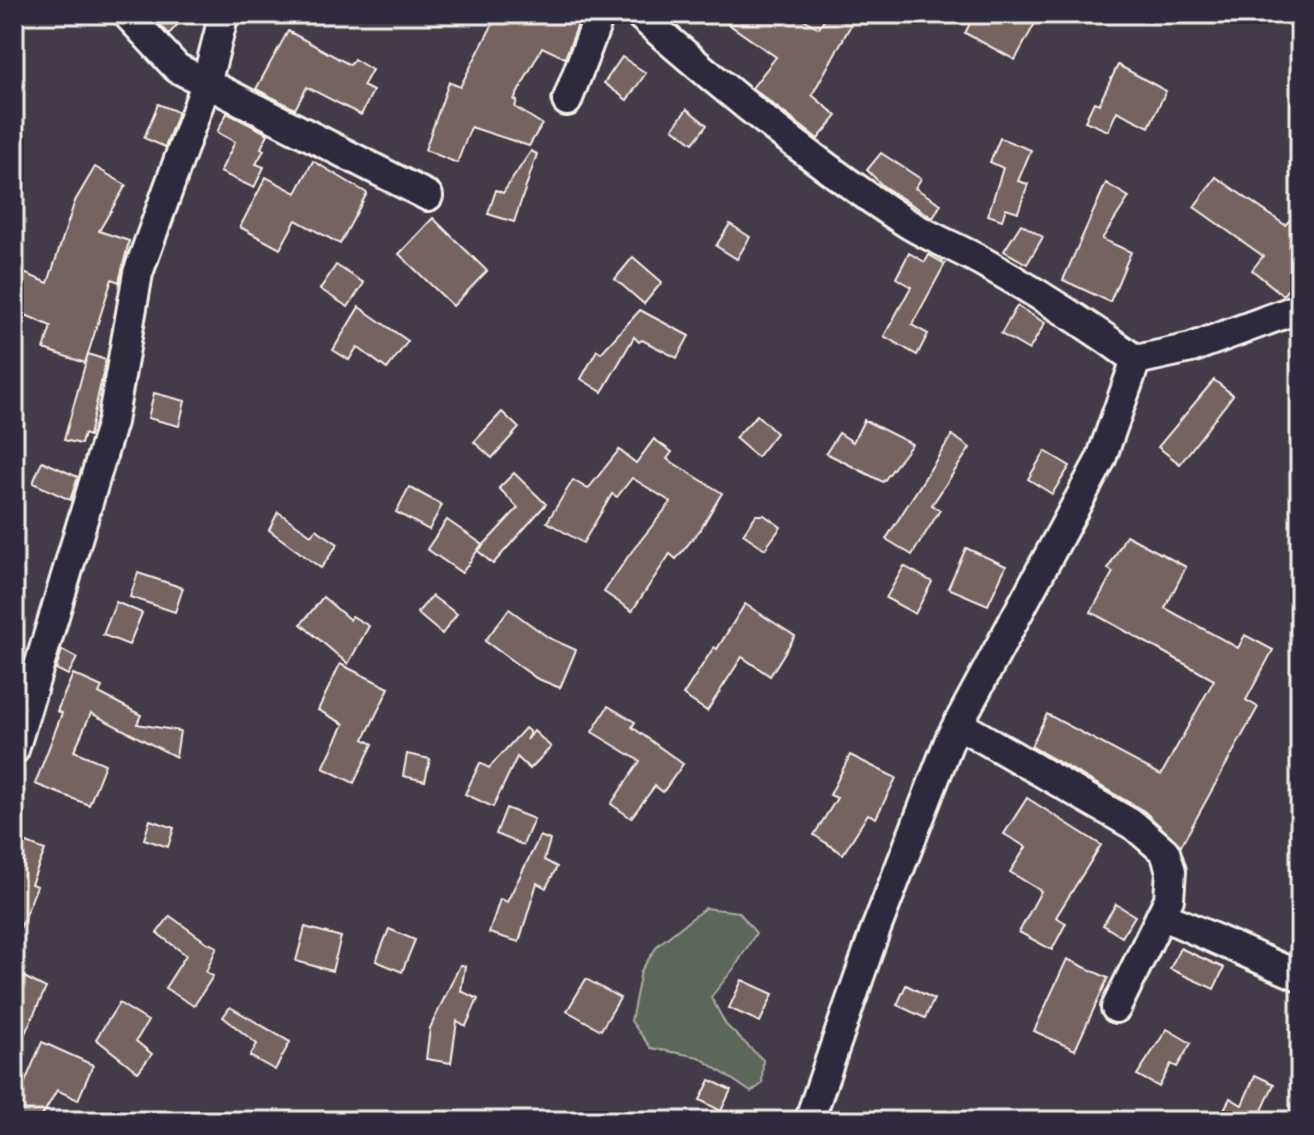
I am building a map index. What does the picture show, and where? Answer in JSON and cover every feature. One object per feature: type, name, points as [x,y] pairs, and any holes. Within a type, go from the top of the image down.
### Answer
[{"type":"street","points":[[127,14],[177,68],[428,196]]},
{"type":"street","points":[[14,750],[112,422],[138,273],[206,84],[224,14]]},
{"type":"street","points":[[567,101],[600,14]]},
{"type":"street","points":[[639,14],[706,73],[909,224],[981,260],[1081,320],[1136,360],[1191,348],[1300,308]]},
{"type":"street","points":[[809,1121],[874,934],[958,724],[1101,459],[1136,360]]},
{"type":"street","points":[[958,724],[1135,826],[1165,852],[1171,871],[1169,899],[1116,1008]]},
{"type":"street","points":[[1161,915],[1299,976]]},
{"type":"green space","points":[[705,908],[739,912],[756,933],[711,997],[726,1025],[763,1060],[762,1084],[751,1092],[699,1057],[651,1048],[631,1021],[641,971],[658,945]]},
{"type":"building","points":[[150,14],[187,14],[169,34]]},
{"type":"building","points":[[498,14],[582,14],[565,58],[542,47],[514,100],[517,101],[515,107],[542,124],[529,146],[471,127],[457,163],[425,150],[449,82],[460,87]]},
{"type":"building","points":[[714,14],[794,14],[819,28],[827,14],[857,14],[812,95],[837,116],[818,139],[752,88],[776,57]]},
{"type":"building","points":[[975,14],[1040,14],[1015,60],[965,33]]},
{"type":"building","points":[[288,31],[350,65],[354,59],[372,70],[363,86],[373,91],[361,115],[307,87],[295,109],[256,89]]},
{"type":"building","points":[[622,57],[646,73],[627,100],[604,83]]},
{"type":"building","points":[[1118,65],[1166,91],[1149,127],[1117,111],[1108,131],[1085,121],[1094,102],[1099,104]]},
{"type":"building","points":[[158,104],[178,112],[165,147],[144,138]]},
{"type":"building","points":[[687,109],[707,125],[693,143],[673,128]]},
{"type":"building","points":[[227,113],[268,134],[256,164],[264,167],[254,188],[220,172],[235,142],[217,132]]},
{"type":"building","points":[[1000,138],[1031,150],[1018,181],[1028,184],[1018,212],[1006,208],[1002,220],[988,215],[1003,168],[990,162]]},
{"type":"building","points":[[531,151],[537,154],[514,222],[488,214],[496,190],[503,193]]},
{"type":"building","points":[[881,153],[921,179],[915,188],[941,204],[933,218],[883,186],[867,170]]},
{"type":"building","points":[[313,161],[367,193],[340,244],[296,220],[280,249],[240,227],[266,177],[296,193]]},
{"type":"building","points":[[95,167],[126,185],[99,231],[129,241],[119,282],[112,279],[85,363],[44,349],[51,326],[14,310],[14,269],[48,283],[75,201]]},
{"type":"building","points":[[1216,177],[1285,225],[1300,210],[1300,275],[1283,295],[1252,270],[1263,256],[1194,207]]},
{"type":"building","points":[[1106,183],[1129,197],[1102,239],[1131,252],[1110,302],[1063,280]]},
{"type":"building","points":[[433,218],[487,271],[453,306],[399,254]]},
{"type":"building","points":[[730,224],[750,237],[737,259],[716,246]]},
{"type":"building","points":[[1021,224],[1043,237],[1027,264],[1004,251]]},
{"type":"building","points":[[909,253],[925,262],[929,255],[945,264],[912,325],[928,334],[917,355],[884,336],[911,287],[896,278]]},
{"type":"building","points":[[633,257],[662,282],[644,304],[615,279]]},
{"type":"building","points":[[336,265],[364,283],[348,307],[320,289]]},
{"type":"building","points":[[1017,306],[1045,323],[1029,350],[1001,334]]},
{"type":"building","points":[[359,307],[408,341],[387,369],[357,347],[349,360],[333,350]]},
{"type":"building","points":[[640,310],[689,336],[677,358],[634,337],[602,392],[581,379],[597,350],[601,353]]},
{"type":"building","points":[[88,354],[106,360],[89,436],[84,434],[81,444],[64,440]]},
{"type":"building","points":[[1214,380],[1233,395],[1180,464],[1158,447]]},
{"type":"building","points":[[154,393],[185,401],[179,426],[148,418]]},
{"type":"building","points":[[502,412],[519,428],[492,458],[474,442]]},
{"type":"building","points":[[757,415],[776,433],[757,457],[735,438]]},
{"type":"building","points":[[864,420],[912,444],[883,482],[826,453],[839,433],[853,442]]},
{"type":"building","points":[[952,435],[970,448],[932,505],[940,510],[912,555],[886,539]]},
{"type":"building","points":[[654,439],[672,452],[667,459],[722,493],[700,530],[676,559],[670,554],[632,611],[604,592],[671,502],[632,478],[617,497],[612,494],[583,543],[547,522],[573,480],[588,489],[619,450],[636,463]]},
{"type":"building","points":[[1045,451],[1070,466],[1052,494],[1028,479]]},
{"type":"building","points":[[42,461],[78,477],[70,500],[33,483]]},
{"type":"building","points":[[514,473],[546,504],[493,564],[478,551],[518,508],[499,488]]},
{"type":"building","points":[[409,487],[442,505],[429,530],[396,512]]},
{"type":"building","points":[[278,512],[311,535],[316,529],[338,544],[321,568],[269,530]]},
{"type":"building","points":[[756,515],[764,515],[781,527],[765,549],[743,534]]},
{"type":"building","points":[[447,520],[482,544],[462,573],[427,549]]},
{"type":"building","points":[[1126,535],[1186,567],[1165,608],[1238,648],[1245,635],[1273,650],[1246,700],[1258,707],[1181,846],[1144,811],[1031,746],[1047,714],[1161,775],[1214,680],[1091,612],[1113,572],[1108,569]]},
{"type":"building","points":[[966,548],[1006,566],[988,605],[948,588]]},
{"type":"building","points":[[904,566],[932,582],[915,614],[886,598]]},
{"type":"building","points":[[138,573],[183,588],[175,612],[130,597]]},
{"type":"building","points":[[432,596],[457,614],[442,634],[417,613]]},
{"type":"building","points":[[323,597],[350,620],[352,616],[369,626],[348,664],[301,624]]},
{"type":"building","points":[[116,602],[142,613],[129,645],[103,635]]},
{"type":"building","points":[[745,604],[795,636],[770,676],[742,657],[707,711],[683,695]]},
{"type":"building","points":[[509,609],[549,638],[576,650],[560,688],[536,678],[485,641]]},
{"type":"building","points":[[62,650],[77,658],[68,675],[56,669]]},
{"type":"building","points":[[340,664],[389,688],[364,739],[373,744],[354,783],[323,768],[344,724],[318,710]]},
{"type":"building","points":[[73,674],[102,687],[99,693],[141,715],[137,724],[180,731],[176,757],[91,713],[74,751],[105,764],[89,805],[35,784],[62,713],[57,711]]},
{"type":"building","points":[[608,706],[635,722],[632,727],[683,764],[663,792],[655,786],[631,818],[611,804],[640,761],[592,732]]},
{"type":"building","points":[[525,728],[530,732],[527,740],[534,731],[551,747],[530,769],[517,757],[493,807],[465,794],[480,763],[489,768]]},
{"type":"building","points":[[407,754],[430,759],[425,781],[403,776]]},
{"type":"building","points":[[850,755],[896,778],[876,818],[868,814],[843,854],[814,835],[837,798],[830,795]]},
{"type":"building","points":[[1027,798],[1101,845],[1056,917],[1066,923],[1052,950],[1019,932],[1041,891],[1010,872],[1026,847],[1004,834]]},
{"type":"building","points":[[506,808],[534,819],[523,845],[496,834]]},
{"type":"building","points":[[150,820],[174,828],[168,847],[144,839]]},
{"type":"building","points":[[540,836],[550,840],[544,860],[557,867],[546,888],[537,883],[519,942],[489,933],[500,899],[507,902]]},
{"type":"building","points":[[14,838],[45,850],[31,884],[37,886],[15,941]]},
{"type":"building","points":[[1116,904],[1135,916],[1122,937],[1103,925]]},
{"type":"building","points":[[170,916],[217,947],[206,972],[213,976],[194,1006],[165,988],[186,955],[157,933]]},
{"type":"building","points":[[305,927],[341,937],[332,971],[296,961]]},
{"type":"building","points":[[389,929],[415,940],[402,972],[376,961]]},
{"type":"building","points":[[1180,948],[1224,968],[1214,989],[1170,969]]},
{"type":"building","points":[[1067,959],[1108,978],[1075,1050],[1034,1031]]},
{"type":"building","points":[[460,965],[465,966],[461,991],[478,999],[466,1026],[457,1021],[451,1063],[426,1059],[430,1028]]},
{"type":"building","points":[[14,972],[46,988],[14,1057]]},
{"type":"building","points":[[586,979],[620,998],[601,1030],[567,1011]]},
{"type":"building","points":[[742,980],[773,994],[760,1022],[729,1008]]},
{"type":"building","points":[[906,985],[934,999],[925,1018],[897,1005]]},
{"type":"building","points":[[119,1003],[148,1021],[136,1041],[152,1054],[138,1072],[96,1039]]},
{"type":"building","points":[[230,1007],[290,1042],[275,1070],[250,1056],[257,1044],[223,1017]]},
{"type":"building","points":[[1167,1029],[1191,1043],[1177,1067],[1171,1064],[1159,1087],[1137,1075]]},
{"type":"building","points":[[42,1042],[93,1065],[78,1100],[57,1090],[39,1121],[14,1121],[14,1091],[20,1094]]},
{"type":"building","points":[[1255,1075],[1274,1084],[1260,1115],[1271,1121],[1218,1121],[1230,1098],[1242,1105]]},
{"type":"building","points":[[710,1080],[731,1090],[721,1111],[700,1100]]}]
